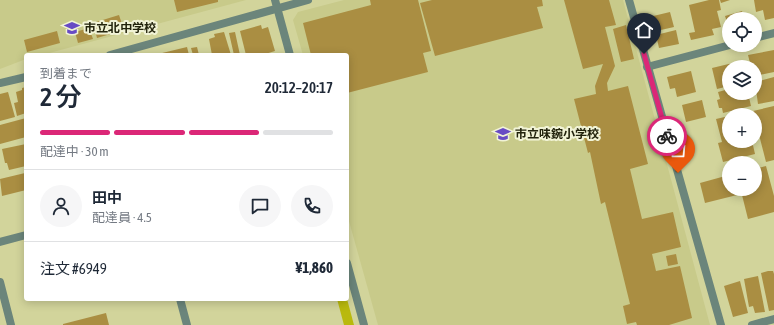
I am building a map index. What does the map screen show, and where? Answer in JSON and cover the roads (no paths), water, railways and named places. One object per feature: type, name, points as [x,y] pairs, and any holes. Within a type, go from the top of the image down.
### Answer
[{"type":"street","points":[[119,53],[276,4],[308,0]]},
{"type":"street","points":[[629,0],[721,325]]},
{"type":"street","points":[[276,4],[289,53]]},
{"type":"street","points":[[762,36],[774,33]]},
{"type":"street","points":[[647,67],[722,47]]},
{"type":"street","points":[[0,84],[24,78]]},
{"type":"street","points":[[0,242],[24,236]]},
{"type":"street","points":[[349,270],[364,325]]},
{"type":"street","points":[[0,282],[11,325]]},
{"type":"street","points":[[181,301],[187,325]]},
{"type":"street","points":[[752,325],[774,319]]},
{"type":"place","name":"市立北中学校","points":[[72,28]]},
{"type":"place","name":"市立味鋺小学校","points":[[503,134]]}]
